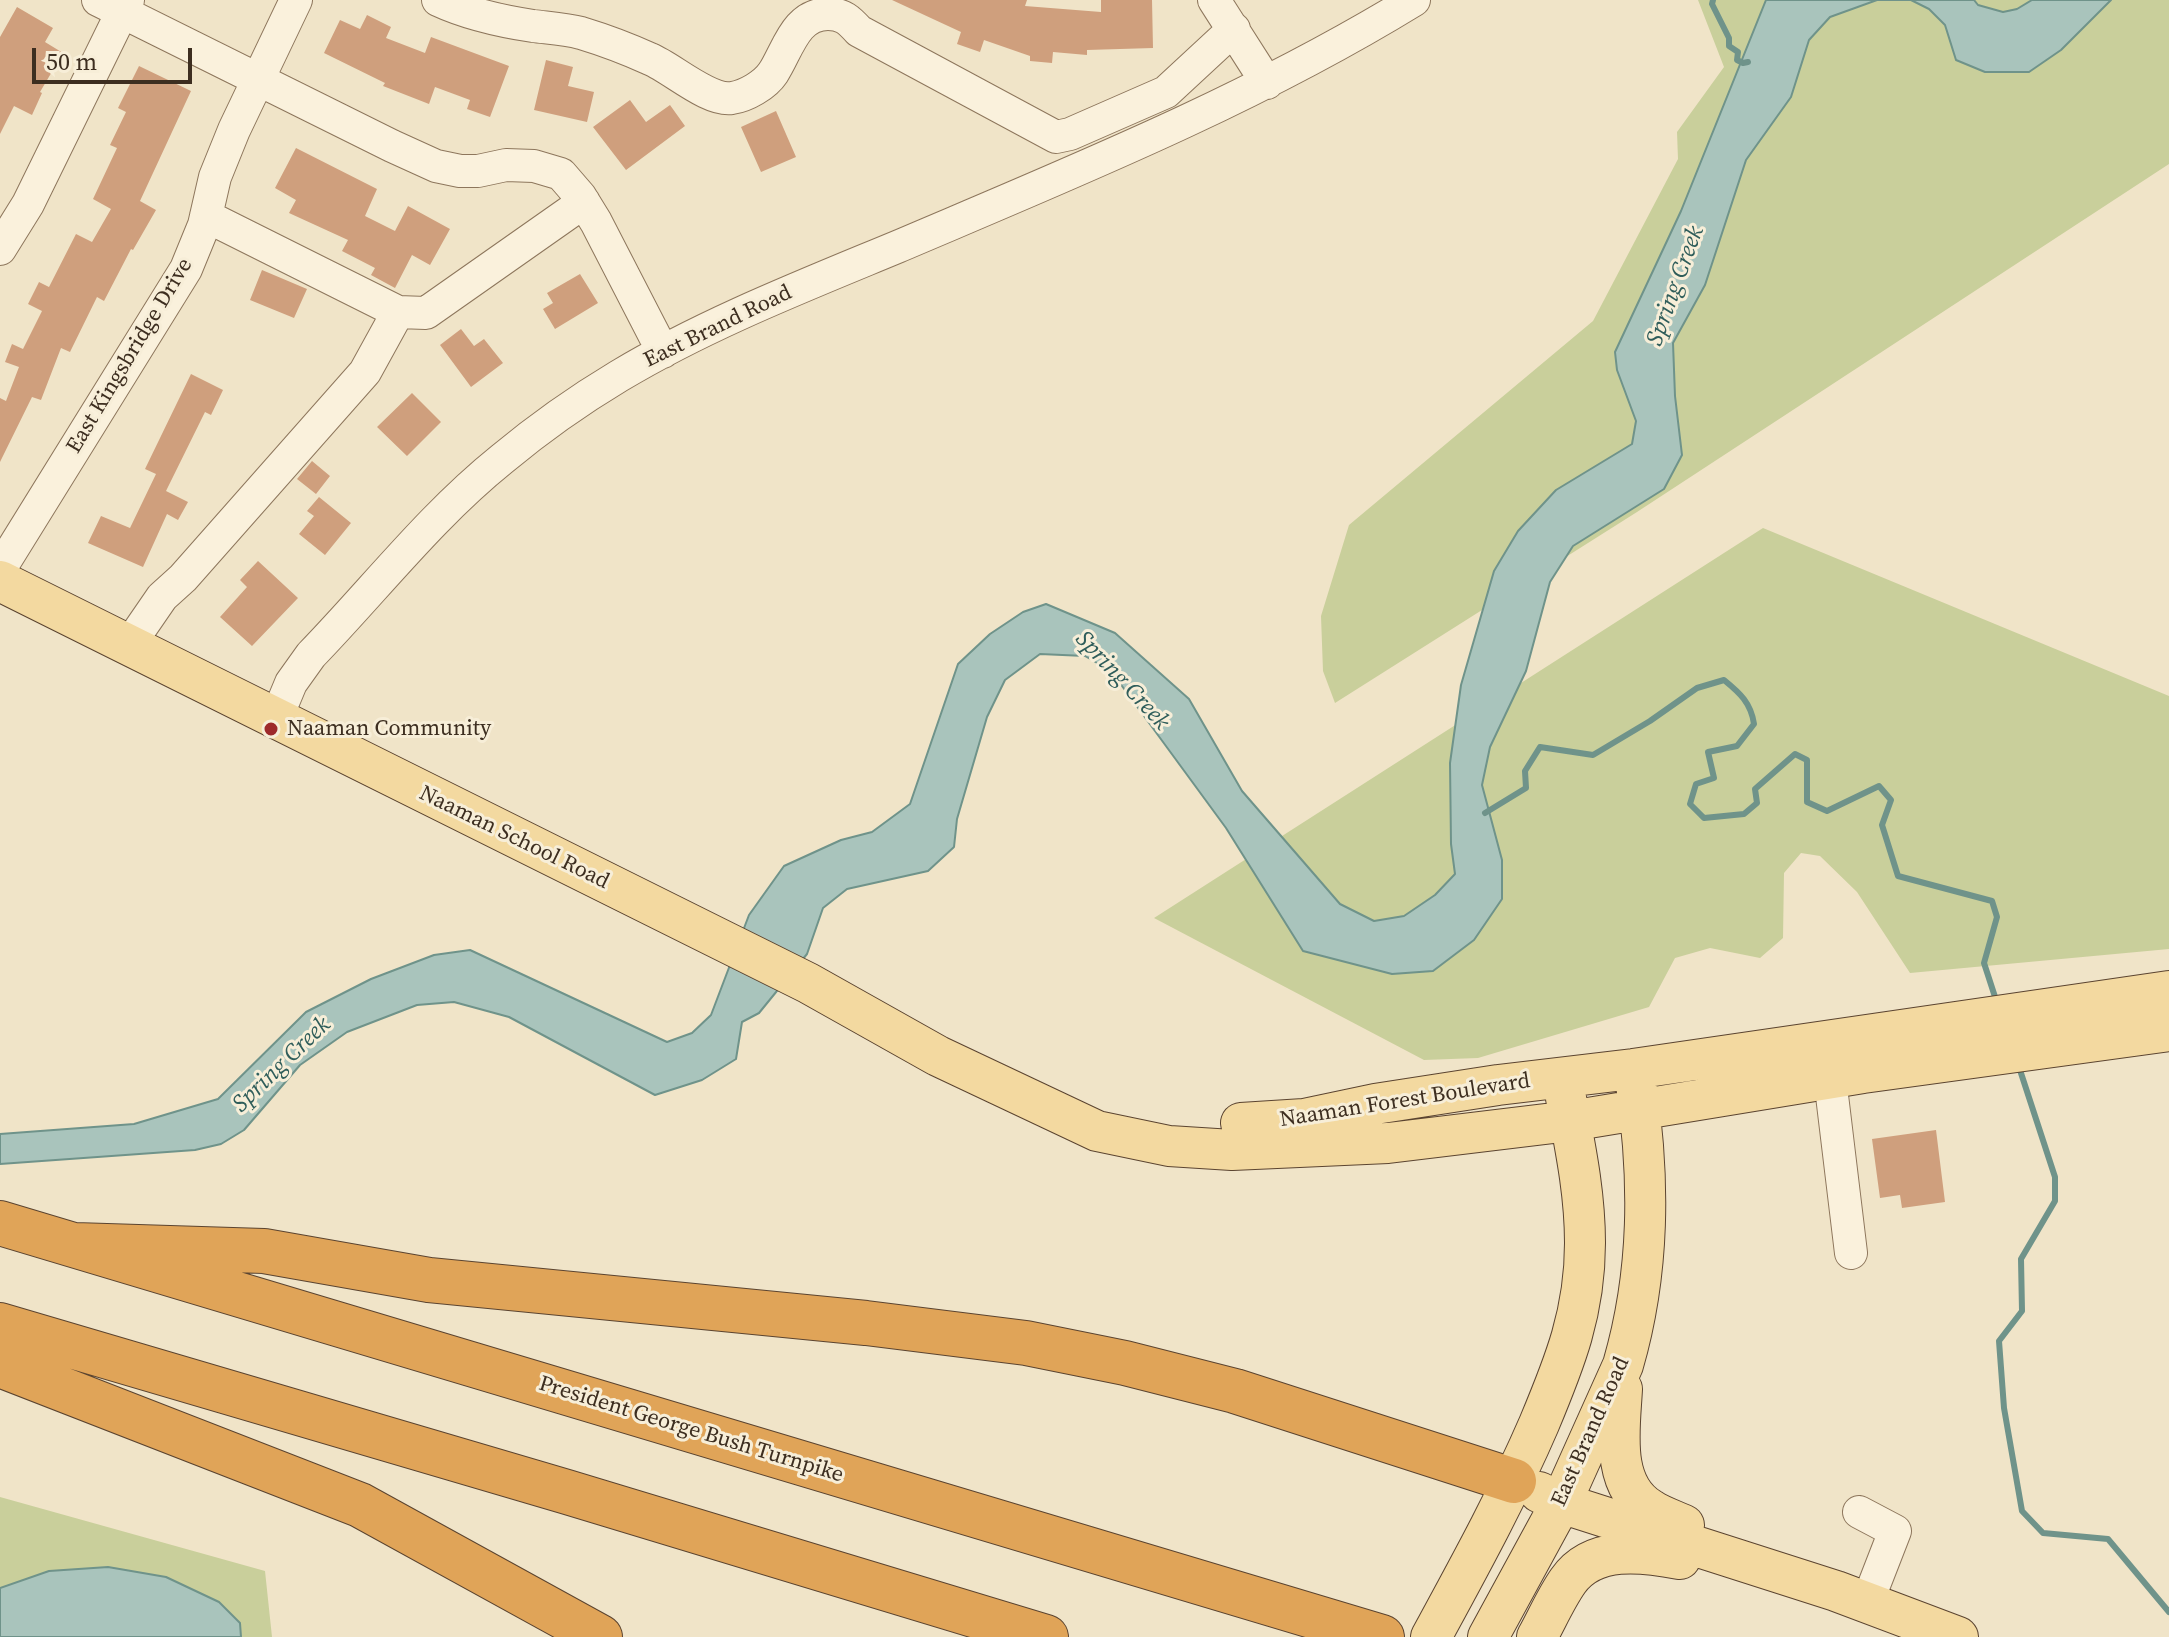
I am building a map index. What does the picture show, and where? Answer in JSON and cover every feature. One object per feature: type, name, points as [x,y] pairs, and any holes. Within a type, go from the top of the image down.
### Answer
[{"type":"highway","name":"President George Bush Turnpike","points":[[0,1223],[1382,1637]]},
{"type":"highway","points":[[75,1245],[264,1251],[429,1280],[866,1323],[1026,1343],[1125,1363],[1235,1391],[1514,1481]]},
{"type":"highway","points":[[0,1325],[1046,1637]]},
{"type":"highway","points":[[0,1365],[360,1505],[600,1637]]},
{"type":"main road","name":"Naaman School Road","points":[[0,581],[808,983],[938,1056],[1027,1098]]},
{"type":"main road","name":"Naaman Forest Boulevard","points":[[1027,1098],[1147,1118],[1253,1123],[1304,1119],[1375,1104],[1498,1085],[1633,1069],[1910,1048],[2123,1017],[2169,991]]},
{"type":"main road","name":"Naaman Forest Boulevard","points":[[2123,1017],[2169,1031]]},
{"type":"main road","name":"Naaman Forest Boulevard","points":[[1027,1098],[1097,1131],[1169,1146],[1232,1150],[1388,1143],[1640,1111],[1830,1079],[1910,1048]]},
{"type":"main road","name":"East Brand Road","points":[[1488,1637],[1561,1503],[1623,1365],[1629,1344],[1646,1241],[1647,1178],[1633,1069]]},
{"type":"main road","points":[[1431,1637],[1514,1481],[1569,1354],[1580,1296],[1585,1243],[1579,1165],[1563,1078]]},
{"type":"main road","points":[[1623,1365],[1619,1441],[1622,1465],[1627,1485],[1647,1508],[1694,1529],[1822,1574],[1851,1597]]},
{"type":"main road","points":[[1514,1481],[1561,1503],[1851,1597],[1958,1637]]},
{"type":"main road","points":[[1537,1637],[1570,1578],[1597,1557],[1630,1553],[1666,1556],[1727,1568],[1804,1592],[1851,1597]]},
{"type":"street","name":"East Kingsbridge Drive","points":[[0,569],[186,269],[206,216],[215,177],[256,79],[296,0]]},
{"type":"street","points":[[438,0],[495,19],[579,33],[653,60],[711,95],[731,99],[757,88],[772,75],[791,37],[805,22],[818,14],[838,14],[859,31],[1056,137],[1070,134],[1166,92],[1234,29]]},
{"type":"street","points":[[1214,0],[1267,83]]},
{"type":"street","points":[[0,249],[28,204],[116,4],[256,79],[436,166],[460,171],[506,165],[534,166],[561,174],[584,202],[663,352]]},
{"type":"street","name":"East Brand Road","points":[[276,719],[291,683],[311,655],[462,495],[502,459],[576,404],[663,352],[799,288],[1127,149],[1267,83],[1320,56],[1396,5]]},
{"type":"street","points":[[206,216],[398,312],[426,313],[584,202]]},
{"type":"street","points":[[129,645],[162,597],[194,566],[365,372],[398,312]]},
{"type":"street","points":[[1830,1079],[1851,1253]]},
{"type":"street","points":[[1851,1597],[1895,1531],[1859,1512]]},
{"type":"green space","points":[[1698,0],[2169,0],[2169,164],[1637,512],[1335,703],[1323,671],[1321,616],[1349,525],[1593,321],[1678,159],[1677,132],[1724,67]]},
{"type":"green space","points":[[1763,528],[2169,696],[2169,949],[1910,973],[1857,892],[1820,856],[1801,853],[1784,873],[1783,938],[1760,958],[1710,948],[1675,958],[1649,1007],[1478,1058],[1424,1060],[1154,918]]},
{"type":"green space","points":[[0,1497],[265,1571],[272,1637],[0,1637]]},
{"type":"water","name":"Spring Creek","points":[[1766,0],[1877,0],[1830,17],[1809,40],[1791,97],[1746,160],[1705,285],[1673,343],[1682,455],[1664,489],[1573,546],[1550,582],[1526,671],[1490,747],[1482,785],[1502,860],[1502,899],[1474,940],[1433,971],[1392,974],[1303,951],[1226,828],[1111,671],[1085,656],[1040,654],[1005,680],[987,717],[957,819],[954,847],[928,871],[847,889],[823,908],[807,954],[759,1013],[742,1022],[736,1059],[702,1080],[655,1095],[509,1017],[454,1002],[417,1005],[347,1032],[300,1065],[244,1130],[221,1144],[195,1150],[0,1164],[0,1134],[134,1124],[218,1099],[306,1012],[371,979],[434,955],[470,950],[667,1042],[692,1033],[711,1015],[749,915],[784,866],[841,840],[872,832],[910,804],[958,664],[990,634],[1023,612],[1046,604],[1115,633],[1189,699],[1242,791],[1340,904],[1374,921],[1404,916],[1435,895],[1455,874],[1451,844],[1450,763],[1461,685],[1494,571],[1518,531],[1556,490],[1632,444],[1636,421],[1617,370],[1615,352],[1681,211]]},
{"type":"water","points":[[1911,0],[1974,0],[1978,5],[2003,12],[2017,9],[2032,0],[2111,0],[2061,50],[2029,72],[1985,72],[1956,60],[1945,25],[1929,9]]},
{"type":"water","points":[[108,1567],[166,1577],[219,1602],[240,1623],[241,1637],[0,1637],[0,1588],[49,1571]]},
{"type":"building","points":[[892,0],[1027,0],[1025,6],[1101,12],[1101,0],[1152,0],[1153,48],[1087,50],[1087,55],[1053,52],[1052,63],[1030,61],[1030,56],[984,40],[980,52],[957,44],[961,32]]},
{"type":"building","points":[[17,7],[53,28],[45,42],[63,53],[40,92],[32,115],[14,106],[0,134],[0,37]]},
{"type":"building","points":[[367,15],[391,27],[386,38],[425,53],[431,37],[509,66],[490,117],[467,109],[470,100],[435,87],[429,104],[383,86],[385,83],[324,53],[340,20],[360,29]]},
{"type":"building","points":[[546,60],[573,67],[568,86],[594,92],[587,122],[534,110]]},
{"type":"building","points":[[139,66],[191,91],[140,201],[156,210],[104,301],[97,297],[70,352],[61,348],[41,400],[32,397],[0,462],[0,398],[6,401],[19,367],[5,362],[12,344],[23,349],[42,311],[28,304],[39,282],[49,287],[76,234],[92,242],[111,209],[93,199],[117,148],[110,145],[126,112],[118,108]]},
{"type":"building","points":[[630,100],[646,122],[670,105],[685,126],[626,170],[593,127]]},
{"type":"building","points":[[776,111],[796,157],[761,172],[741,127]]},
{"type":"building","points":[[296,148],[377,189],[365,216],[395,231],[408,206],[450,229],[430,265],[412,255],[395,288],[371,275],[375,268],[342,251],[348,240],[289,213],[296,200],[275,188]]},
{"type":"building","points":[[262,270],[307,289],[294,318],[250,300]]},
{"type":"building","points":[[580,274],[598,303],[555,329],[543,309],[553,303],[547,293]]},
{"type":"building","points":[[461,329],[474,346],[484,339],[503,363],[471,387],[440,345]]},
{"type":"building","points":[[191,374],[223,390],[211,415],[205,412],[166,491],[188,502],[178,520],[167,514],[143,567],[88,543],[101,516],[130,528],[156,474],[145,469]]},
{"type":"building","points":[[412,393],[441,422],[407,456],[377,427]]},
{"type":"building","points":[[312,461],[330,476],[316,494],[297,479]]},
{"type":"building","points":[[319,497],[351,523],[325,555],[299,534],[314,516],[307,511]]},
{"type":"building","points":[[258,561],[298,598],[252,646],[220,617],[247,587],[240,580]]},
{"type":"building","points":[[1936,1130],[1945,1202],[1902,1208],[1900,1195],[1880,1198],[1872,1139]]},
{"type":"waterway","points":[[1713,0],[1712,4],[1729,38],[1729,46],[1738,52],[1737,60],[1748,62]]},
{"type":"waterway","points":[[1485,813],[1526,788],[1525,771],[1540,747],[1593,755],[1697,688],[1724,680],[1744,699],[1754,724],[1737,746],[1708,752],[1714,778],[1696,784],[1690,804],[1704,818],[1744,814],[1757,803],[1755,789],[1795,754],[1807,760],[1807,802],[1827,811],[1879,786],[1891,800],[1882,825],[1898,876],[1992,901],[1997,917],[1984,963],[1997,1003]]},
{"type":"waterway","points":[[2019,1067],[2055,1177],[2055,1201],[2021,1259],[2022,1311],[1999,1341],[2004,1408],[2022,1511],[2043,1533],[2108,1539],[2169,1612]]},
{"type":"place","name":"Naaman Community","points":[[271,729]]}]
